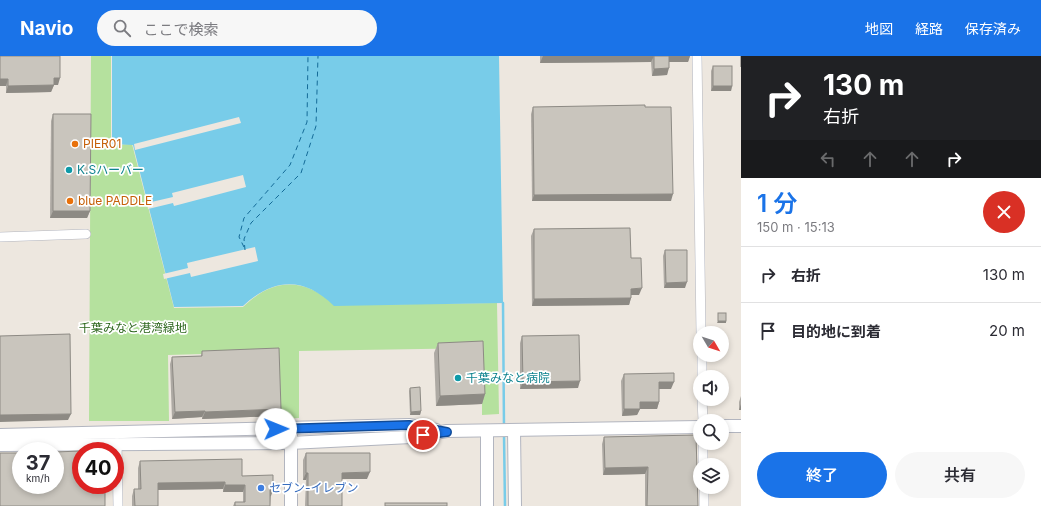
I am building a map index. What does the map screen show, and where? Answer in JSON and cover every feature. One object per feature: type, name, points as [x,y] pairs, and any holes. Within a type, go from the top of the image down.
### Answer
[{"type":"street","points":[[697,56],[701,326]]},
{"type":"street","points":[[0,237],[86,234]]},
{"type":"street","points":[[0,435],[409,425],[447,432]]},
{"type":"street","points":[[729,426],[741,426]]},
{"type":"street","points":[[124,443],[290,443],[411,437],[447,432],[693,427]]},
{"type":"street","points":[[291,429],[291,506]]},
{"type":"street","points":[[488,506],[502,431]]},
{"type":"street","points":[[502,431],[515,506]]},
{"type":"street","points":[[0,445],[72,444]]},
{"type":"street","points":[[118,494],[118,506]]},
{"type":"street","points":[[704,494],[704,506]]},
{"type":"green space","name":"千葉みなと港湾緑地","points":[[91,56],[111,56],[111,145],[132,144],[174,308],[243,307],[254,297],[266,291],[277,286],[288,285],[311,289],[335,305],[497,303],[499,414],[482,415],[482,348],[299,351],[299,418],[278,419],[276,352],[168,355],[169,421],[89,421]]},
{"type":"water","points":[[112,56],[499,56],[503,303],[334,306],[323,296],[311,289],[300,285],[288,284],[266,290],[243,306],[174,307],[133,145],[112,144]]},
{"type":"pier","points":[[239,117],[241,123],[135,150],[134,144]]},
{"type":"pier","points":[[243,175],[246,187],[174,206],[173,203],[148,209],[147,203],[173,197],[172,193]]},
{"type":"pier","points":[[255,247],[258,261],[191,277],[190,273],[164,279],[163,274],[188,268],[187,263]]},
{"type":"building","points":[[0,56],[60,56],[60,78],[54,78],[54,85],[8,86],[8,79],[0,79]]},
{"type":"building","points":[[654,56],[669,56],[669,68],[654,69]]},
{"type":"building","points":[[713,66],[732,66],[732,86],[713,86]]},
{"type":"building","points":[[645,105],[645,107],[671,107],[673,194],[534,195],[533,107]]},
{"type":"building","name":"K.Sハーバー","points":[[53,114],[91,114],[90,211],[53,211]]},
{"type":"building","points":[[630,228],[631,258],[641,258],[642,288],[631,289],[631,298],[534,299],[534,229]]},
{"type":"building","points":[[665,250],[687,250],[687,282],[666,283]]},
{"type":"building","points":[[718,313],[726,313],[726,321],[718,321]]},
{"type":"building","points":[[70,334],[71,414],[0,415],[0,336]]},
{"type":"building","points":[[579,335],[580,381],[523,382],[522,336]]},
{"type":"building","name":"千葉みなと病院","points":[[483,341],[485,394],[440,396],[438,343]]},
{"type":"building","points":[[279,348],[281,409],[175,412],[172,357],[202,356],[202,351]]},
{"type":"building","points":[[674,373],[674,382],[659,382],[659,402],[640,402],[640,409],[624,409],[624,374]]},
{"type":"building","points":[[420,387],[421,411],[411,412],[410,388]]},
{"type":"building","points":[[693,435],[693,450],[696,450],[697,458],[693,458],[693,494],[698,494],[698,506],[647,506],[648,467],[605,468],[604,437]]},
{"type":"building","points":[[72,451],[72,494],[105,494],[105,506],[0,506],[0,453],[12,453],[12,494],[64,494],[64,452]]},
{"type":"building","points":[[306,453],[370,453],[370,472],[342,473],[342,506],[308,506],[308,473],[306,473]]},
{"type":"building","points":[[242,459],[242,476],[273,475],[273,490],[270,490],[270,506],[235,506],[235,502],[245,502],[245,485],[225,485],[225,482],[158,483],[158,506],[135,506],[134,489],[141,489],[140,461]]},
{"type":"building","points":[[385,503],[447,503],[447,506],[385,506]]},
{"type":"waterway","points":[[503,303],[504,428]]},
{"type":"waterway","points":[[504,435],[505,506]]},
{"type":"ferry route","points":[[244,247],[239,237],[244,218],[290,165],[307,122],[308,56]]},
{"type":"ferry route","points":[[245,250],[244,239],[251,223],[301,173],[316,126],[318,56]]},
{"type":"place","name":"PIER01","points":[[75,144]]},
{"type":"place","name":"K.Sハーバー","points":[[69,170]]},
{"type":"place","name":"blue PADDLE","points":[[70,201]]},
{"type":"place","name":"千葉みなと病院","points":[[458,378]]},
{"type":"place","name":"セブン-イレブン","points":[[261,488]]},
{"type":"route","points":[[276,429],[409,425],[447,432],[423,435]]}]
